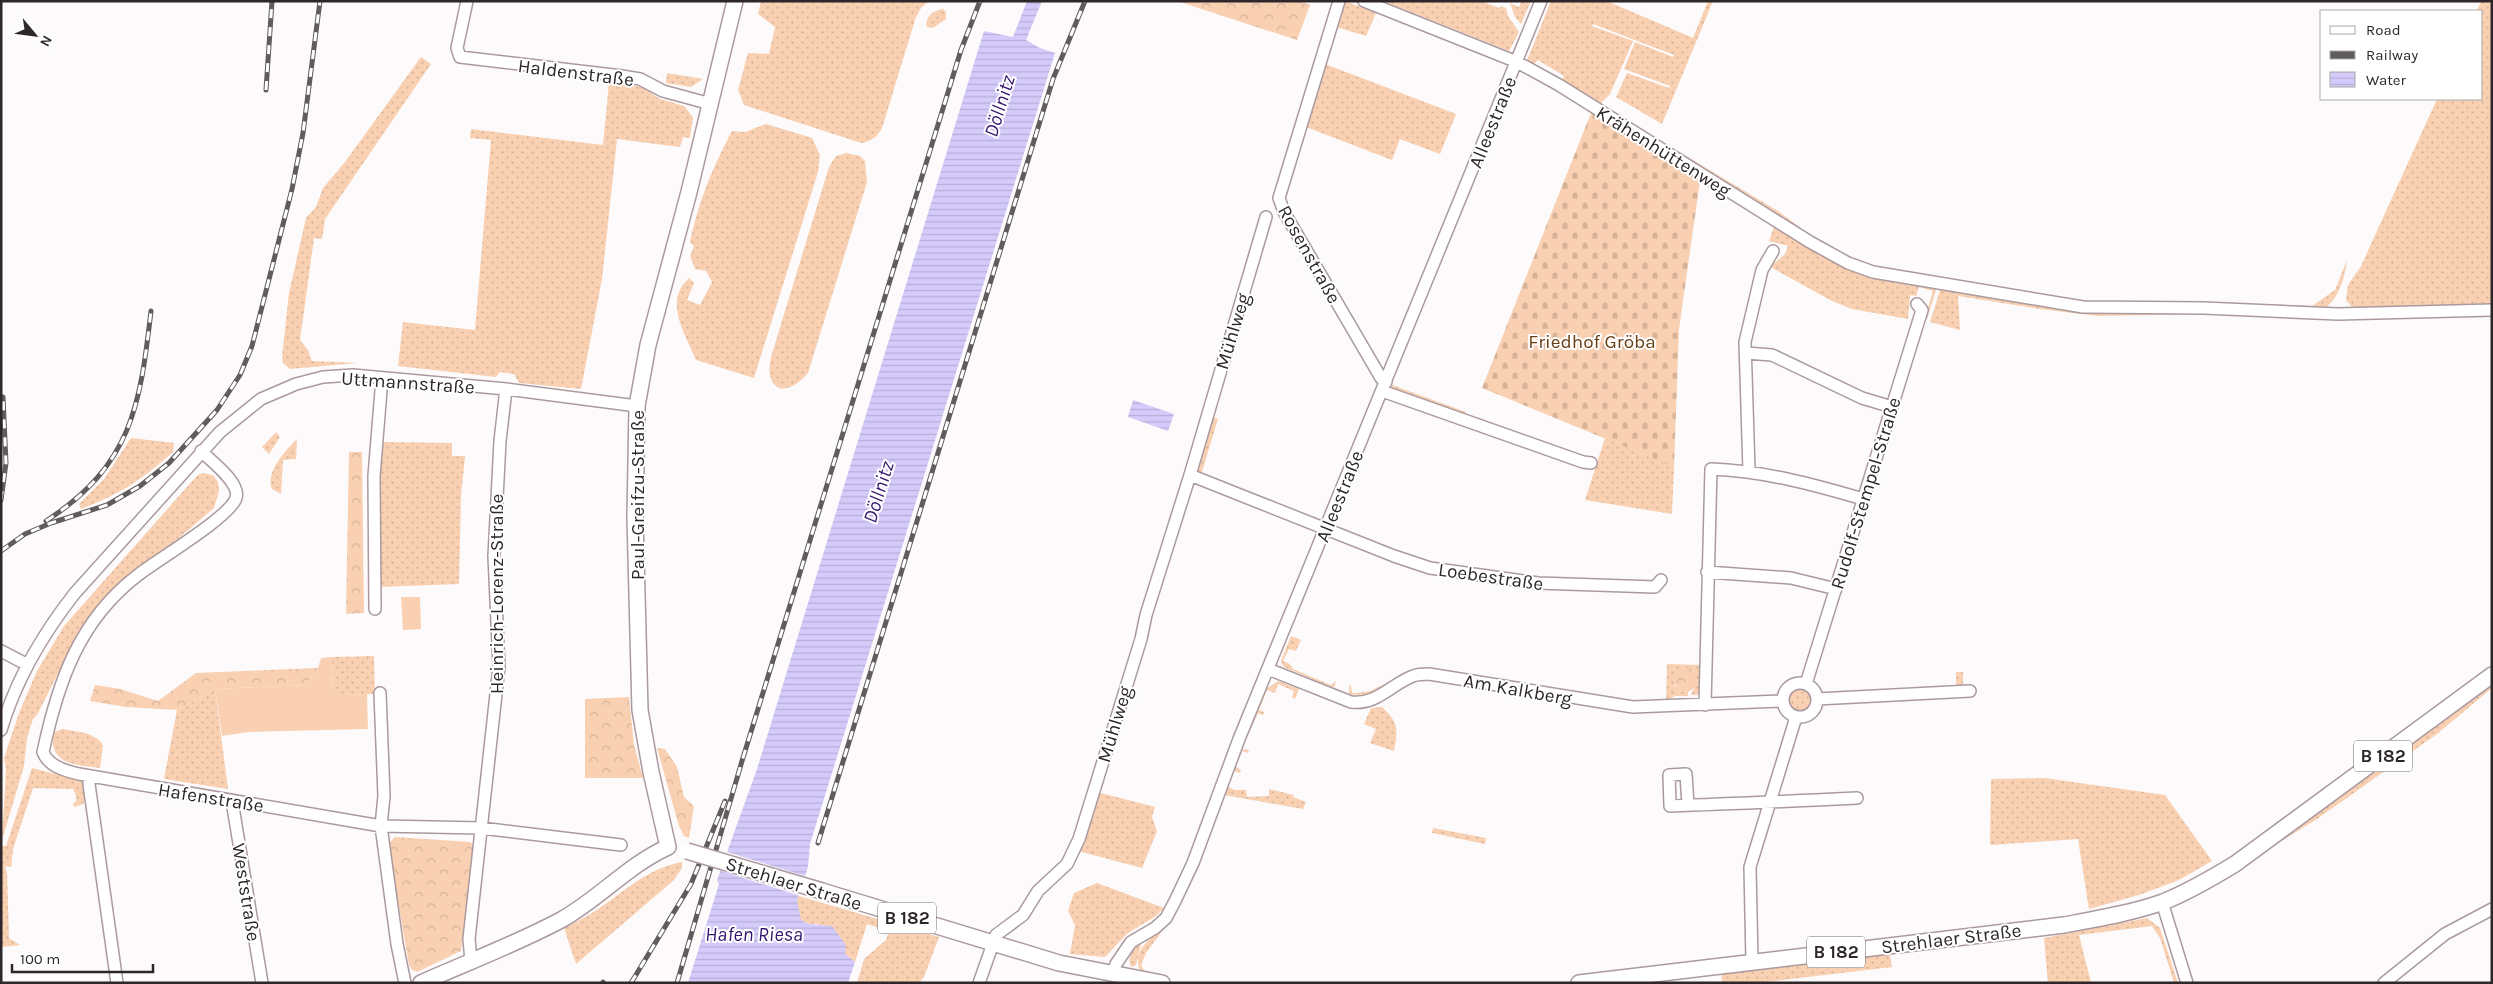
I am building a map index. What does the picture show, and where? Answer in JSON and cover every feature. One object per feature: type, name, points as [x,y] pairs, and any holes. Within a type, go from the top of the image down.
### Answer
[{"type":"main road","name":"Paul-Greifzu-Straße","points":[[668,847],[651,772],[640,710],[635,499],[637,406],[648,345],[711,104],[735,1]]},
{"type":"main road","name":"Strehlaer Straße","points":[[1579,983],[1627,980],[1752,962],[2064,925],[2092,920],[2162,902],[2200,885],[2275,836],[2492,675]]},
{"type":"main road","name":"Strehlaer Straße","points":[[668,847],[687,851],[1059,963],[1162,983]]},
{"type":"main road","points":[[421,983],[562,919],[650,855],[668,847]]},
{"type":"street","name":"Haldenstraße","points":[[467,1],[457,48],[460,57],[640,79],[663,91],[711,104]]},
{"type":"street","name":"Rosenstraße","points":[[1339,1],[1279,198],[1284,212],[1384,386]]},
{"type":"street","name":"Krähenhüttenweg","points":[[1364,1],[1517,62],[1559,85],[1810,242],[1848,263],[1873,272],[2083,307],[2204,308],[2338,314],[2492,310]]},
{"type":"street","name":"Alleestraße","points":[[1113,974],[1116,964],[1131,942],[1155,928],[1166,918],[1193,863],[1268,669],[1541,1]]},
{"type":"street","name":"Mühlweg","points":[[992,944],[1002,929],[1023,915],[1038,891],[1067,864],[1079,839],[1266,217]]},
{"type":"street","points":[[1749,471],[1745,342],[1762,270],[1772,251]]},
{"type":"street","name":"Rudolf-Stempel-Straße","points":[[1806,684],[1922,310],[1917,304]]},
{"type":"street","points":[[1746,353],[1772,355],[1862,398],[1892,407]]},
{"type":"street","name":"Uttmannstraße","points":[[1,730],[7,708],[26,664],[75,593],[201,451],[248,408],[275,391],[323,377],[353,375],[506,389],[637,406]]},
{"type":"street","points":[[376,609],[374,476],[382,378]]},
{"type":"street","points":[[1384,386],[1583,462],[1591,462]]},
{"type":"street","name":"Heinrich-Lorenz-Straße","points":[[471,961],[469,939],[499,667],[494,556],[500,441],[506,389]]},
{"type":"street","name":"Hafenstraße","points":[[201,451],[235,486],[237,495],[234,503],[137,576],[98,615],[84,635],[63,676],[43,752],[45,759],[62,770],[90,776],[381,826],[481,828]]},
{"type":"street","points":[[1705,705],[1711,470],[1749,471],[1800,480],[1863,499]]},
{"type":"street","points":[[1190,475],[1325,529]]},
{"type":"street","name":"Loebestraße","points":[[1325,529],[1430,568],[1504,580],[1538,584],[1655,587],[1660,580]]},
{"type":"street","points":[[1708,572],[1791,578],[1836,589]]},
{"type":"street","points":[[1,651],[26,664]]},
{"type":"street","name":"Am Kalkberg","points":[[1268,669],[1351,702],[1362,703],[1376,699],[1414,676],[1429,674],[1623,706],[1667,707],[1782,701]]},
{"type":"street","points":[[1796,683],[1806,684],[1813,688],[1817,699],[1811,713],[1796,717],[1786,712],[1782,701],[1788,687],[1796,683]]},
{"type":"street","points":[[1817,699],[1970,691]]},
{"type":"street","points":[[380,693],[384,796],[381,826],[397,944],[405,983]]},
{"type":"street","points":[[1752,962],[1750,867],[1796,717]]},
{"type":"street","points":[[90,776],[89,784],[117,983]]},
{"type":"street","points":[[1688,805],[1857,798]]},
{"type":"street","name":"Weststraße","points":[[234,801],[233,807],[262,983]]},
{"type":"street","points":[[481,828],[621,844]]},
{"type":"street","points":[[2162,902],[2187,983]]},
{"type":"street","points":[[2384,983],[2445,934],[2492,909]]},
{"type":"street","points":[[979,983],[992,944]]},
{"type":"green space","points":[[761,1],[929,1],[921,8],[916,17],[882,128],[874,138],[861,143],[744,105],[738,90],[748,53],[769,54],[775,27],[758,14]]},
{"type":"green space","points":[[1177,1],[1299,1],[1310,5],[1297,40]]},
{"type":"green space","points":[[1345,1],[1376,13],[1366,36],[1336,27]]},
{"type":"green space","points":[[1383,1],[1486,1],[1486,3],[1499,8],[1501,6],[1506,8],[1508,16],[1519,32],[1509,51]]},
{"type":"green space","points":[[1521,1],[1531,1],[1521,24],[1515,17],[1510,3],[1519,7]]},
{"type":"green space","points":[[1551,1],[1607,1],[1693,38],[1708,1],[1713,1],[1662,124],[1616,97],[1627,73],[1669,88],[1670,86],[1624,69],[1635,42],[1673,57],[1674,55],[1593,24],[1592,26],[1633,41],[1610,94],[1599,105],[1561,82],[1564,76],[1538,60],[1532,66],[1526,63]]},
{"type":"green space","points":[[2481,1],[2492,1],[2492,306],[2353,308],[2346,300],[2348,285],[2361,266],[2437,100],[2483,100],[2483,10],[2477,10]]},
{"type":"green space","points":[[943,9],[946,12],[946,19],[933,28],[927,27],[928,17],[936,11]]},
{"type":"green space","points":[[421,57],[431,64],[325,219],[322,239],[314,238],[300,340],[308,350],[312,361],[358,363],[290,369],[283,363],[282,357],[289,293],[306,218],[316,207],[323,188],[345,162]]},
{"type":"green space","points":[[1325,64],[1456,114],[1440,154],[1400,139],[1392,160],[1306,127]]},
{"type":"green space","points":[[667,73],[703,79],[691,87],[666,83]]},
{"type":"green space","points":[[609,83],[642,87],[660,99],[684,106],[693,117],[690,138],[683,137],[680,147],[617,139],[602,279],[581,389],[519,383],[514,374],[500,372],[496,377],[398,366],[403,322],[475,330],[491,140],[470,138],[471,129],[603,145]]},
{"type":"green space","points":[[1560,91],[1772,222],[1771,225],[1559,93]]},
{"type":"green space","name":"Friedhof Gröba","points":[[1591,113],[1700,181],[1679,329],[1674,467],[1482,388]]},
{"type":"green space","points":[[766,124],[812,138],[820,155],[818,172],[754,378],[696,360],[682,329],[677,307],[681,287],[689,278],[694,283],[687,300],[700,305],[712,282],[706,271],[695,269],[690,256],[694,246],[690,242],[702,198],[725,145],[732,131],[745,132]]},
{"type":"green space","points":[[1651,138],[1656,138],[1778,211],[1813,237],[1839,252],[1876,266],[2063,300],[2102,303],[2206,302],[2312,306],[2335,290],[2347,260],[2346,267],[2336,296],[2327,307],[2321,310],[2084,304],[1889,271],[1850,260]]},
{"type":"green space","points":[[846,153],[860,156],[865,161],[867,182],[808,373],[791,387],[780,388],[772,381],[770,375],[771,357],[829,167],[836,156]]},
{"type":"green space","points":[[1775,224],[1832,259],[1937,287],[1927,319],[1925,318],[1933,291],[1919,287],[1916,296],[1910,295],[1908,319],[1852,309],[1832,301],[1774,269],[1771,266],[1785,254],[1788,246],[1769,241]]},
{"type":"green space","points":[[1941,287],[2039,304],[2492,314],[2492,316],[2337,319],[2204,314],[2098,316],[1958,296],[1960,330],[1930,322]]},
{"type":"green space","points":[[1392,385],[1466,412],[1464,417],[1391,388]]},
{"type":"green space","points":[[1210,416],[1218,419],[1201,475],[1197,469]]},
{"type":"green space","points":[[276,432],[280,437],[269,454],[262,447]]},
{"type":"green space","points":[[131,438],[174,443],[173,452],[130,485],[81,509],[79,504],[104,479]]},
{"type":"green space","points":[[1605,438],[1674,467],[1672,514],[1585,500]]},
{"type":"green space","points":[[297,439],[296,459],[283,460],[281,494],[272,489],[271,476],[287,449]]},
{"type":"green space","points":[[380,442],[452,443],[452,456],[465,456],[461,496],[459,584],[380,587],[377,495]]},
{"type":"green space","points":[[349,452],[362,452],[364,613],[346,614]]},
{"type":"green space","points":[[203,473],[213,475],[218,482],[219,491],[214,508],[166,549],[69,652],[37,715],[33,719],[27,738],[24,766],[2,840],[6,769],[4,758],[19,713],[37,671],[64,626],[186,488],[198,475]]},
{"type":"green space","points":[[401,597],[420,597],[421,629],[403,630]]},
{"type":"green space","points":[[1291,636],[1301,640],[1296,651],[1289,649],[1283,661],[1290,664],[1293,669],[1331,685],[1336,681],[1334,688],[1284,667],[1281,661]]},
{"type":"green space","points":[[374,656],[375,694],[333,695],[332,657]]},
{"type":"green space","points":[[332,657],[333,695],[367,694],[368,729],[248,732],[222,736],[215,689],[306,685],[318,668],[321,658]]},
{"type":"green space","points":[[1667,664],[1702,665],[1700,695],[1691,695],[1694,688],[1674,684],[1676,691],[1688,692],[1688,696],[1675,696],[1666,701]]},
{"type":"green space","points":[[318,668],[306,685],[215,689],[177,710],[126,707],[90,701],[95,685],[120,689],[158,701],[196,673]]},
{"type":"green space","points":[[1683,668],[1691,668],[1695,672],[1694,688],[1688,692],[1675,691],[1676,678]]},
{"type":"green space","points":[[1956,672],[1963,672],[1963,687],[1956,688]]},
{"type":"green space","points":[[2492,680],[2492,688],[2437,734],[2317,819],[2240,867]]},
{"type":"green space","points":[[1278,681],[1299,689],[1295,699],[1292,697],[1294,691],[1278,684],[1275,693],[1267,690],[1259,710],[1264,712],[1263,715],[1258,713],[1249,733],[1266,689]]},
{"type":"green space","points":[[1384,684],[1385,687],[1368,696],[1349,694],[1349,686],[1351,685],[1352,693],[1357,693],[1368,691]]},
{"type":"green space","points":[[215,689],[228,789],[164,779],[177,710]]},
{"type":"green space","points":[[1800,689],[1805,690],[1811,696],[1811,706],[1805,712],[1800,713],[1795,712],[1789,706],[1788,701],[1789,696],[1795,690]]},
{"type":"green space","points":[[629,697],[634,745],[643,778],[585,778],[585,699]]},
{"type":"green space","points":[[1382,707],[1392,718],[1396,727],[1394,751],[1370,743],[1376,729],[1364,724],[1371,708]]},
{"type":"green space","points":[[63,729],[85,733],[100,741],[103,745],[100,768],[73,764],[59,757],[53,743],[54,732]]},
{"type":"green space","points":[[657,748],[665,749],[677,767],[684,797],[694,806],[689,838],[684,836],[679,826]]},
{"type":"green space","points":[[1249,750],[1248,753],[1242,751],[1236,767],[1241,770],[1240,773],[1234,771],[1228,787],[1235,790],[1246,790],[1247,797],[1269,796],[1269,789],[1294,795],[1293,797],[1306,802],[1303,809],[1224,795],[1241,751]]},
{"type":"green space","points":[[32,768],[82,781],[85,787],[85,795],[83,804],[74,807],[76,795],[73,789],[33,788],[13,849],[11,867],[5,866],[7,873],[9,938],[20,945],[1,947],[1,846],[6,846]]},
{"type":"green space","points":[[2044,778],[2165,795],[2212,861],[2179,880],[2139,895],[2089,909],[2078,839],[1990,845],[1991,779]]},
{"type":"green space","points":[[1097,792],[1155,807],[1152,817],[1157,831],[1142,868],[1078,851]]},
{"type":"green space","points":[[1433,828],[1486,838],[1485,844],[1432,833]]},
{"type":"green space","points":[[395,837],[470,842],[475,846],[461,951],[417,972],[412,970],[409,965],[388,844]]},
{"type":"green space","points":[[682,862],[682,868],[674,880],[576,964],[564,928],[592,913],[649,874]]},
{"type":"green space","points":[[1097,883],[1164,908],[1156,916],[1128,933],[1105,957],[1070,954],[1075,925],[1068,911],[1074,893]]},
{"type":"green space","points":[[799,896],[939,937],[924,977],[919,983],[857,983],[864,959],[886,940],[889,931],[867,924],[855,962],[845,954],[818,924],[809,924],[800,920],[797,900]]},
{"type":"green space","points":[[2147,918],[2160,928],[2178,983],[2174,983],[2160,938],[2152,926],[2079,935],[2091,983],[2048,983],[2044,938]]},
{"type":"green space","points":[[1165,927],[1146,953],[1141,965],[1145,972],[1140,971],[1138,957],[1140,951],[1148,940]]},
{"type":"green space","points":[[1141,944],[1136,965],[1131,967],[1131,953]]},
{"type":"green space","points":[[1890,954],[1892,967],[1758,983],[1722,983],[1721,974]]},
{"type":"water","name":"Hafen Riesa","points":[[1027,1],[1042,1],[1026,40],[1040,48],[1055,53],[810,844],[808,867],[797,900],[801,920],[809,924],[832,926],[846,945],[845,954],[855,962],[848,983],[688,983],[719,884],[717,880],[757,769],[984,31],[1013,37]]},
{"type":"water","points":[[1133,400],[1174,414],[1168,431],[1128,417]]},
{"type":"pier","points":[[724,851],[808,877],[801,896],[718,870]]},
{"type":"railway","points":[[266,90],[272,1]]},
{"type":"railway","points":[[1,551],[25,534],[51,523],[107,505],[140,486],[169,463],[217,410],[240,375],[252,346],[292,189],[303,133],[320,1]]},
{"type":"railway","points":[[677,983],[742,761],[961,50],[980,1]]},
{"type":"railway","points":[[818,843],[1053,79],[1085,1]]},
{"type":"railway","points":[[46,521],[75,500],[97,478],[114,455],[127,431],[136,404],[142,376],[151,311]]},
{"type":"railway","points":[[1,500],[6,463],[3,397]]},
{"type":"railway","points":[[631,983],[691,884],[725,801]]},
{"type":"water label","name":"Döllnitz","points":[[999,106]]},
{"type":"water label","name":"Döllnitz","points":[[878,492]]}]
